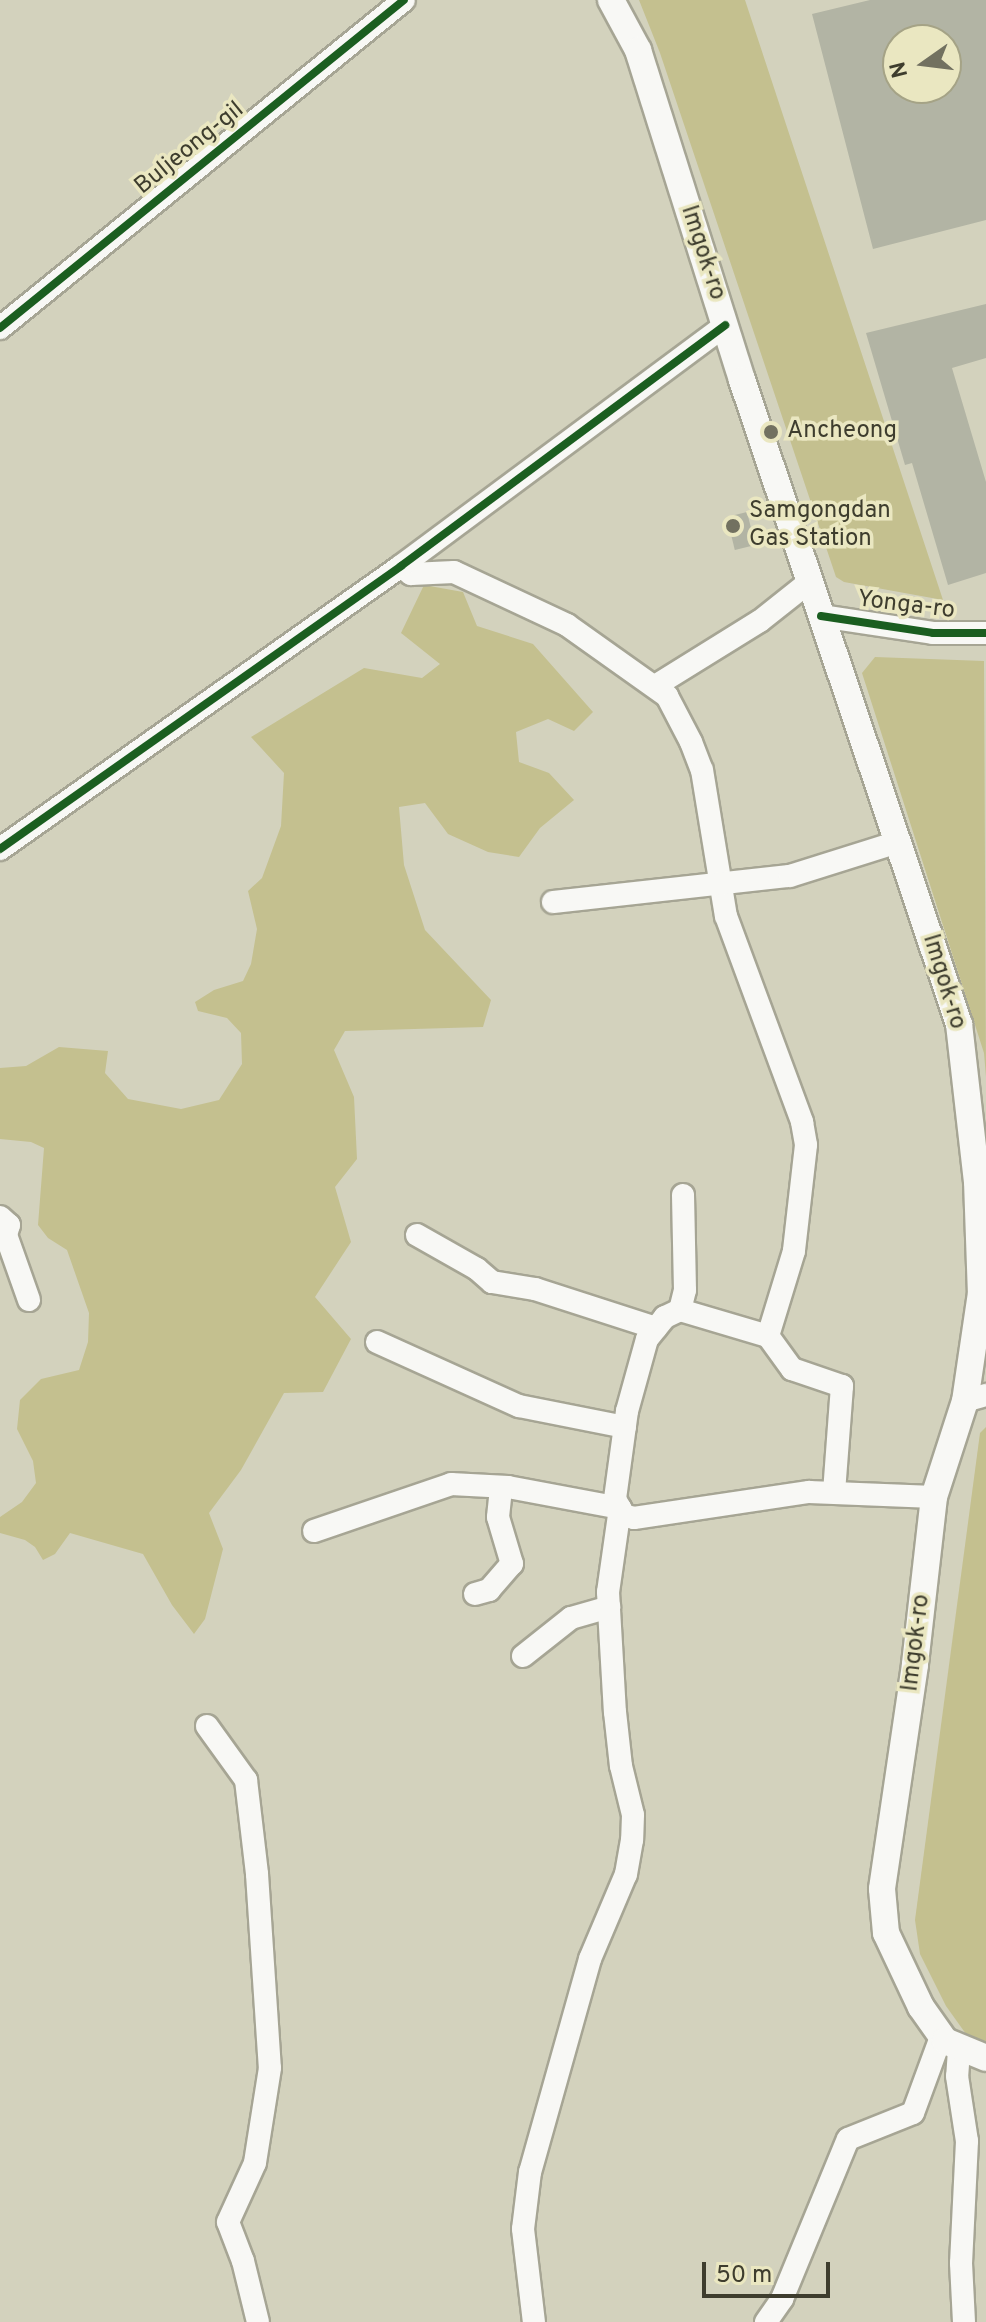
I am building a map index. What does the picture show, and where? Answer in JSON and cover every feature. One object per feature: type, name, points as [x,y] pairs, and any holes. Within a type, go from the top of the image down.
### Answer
[{"type":"main road","name":"Imgok-ro","points":[[611,0],[638,50],[809,582],[959,1024],[977,1181],[981,1293],[975,1398],[934,1497],[915,1665],[882,1889],[890,1943],[921,2007],[950,2043]]},
{"type":"main road","points":[[950,2043],[986,2058]]},
{"type":"street","name":"Buljeong-gil","points":[[0,328],[404,0]]},
{"type":"street","points":[[0,849],[401,566],[725,325]]},
{"type":"street","points":[[401,566],[411,574],[454,572],[567,625],[627,671],[655,686],[676,711],[702,770],[719,882],[742,965],[802,1122],[806,1145],[794,1251],[768,1336]]},
{"type":"street","points":[[655,686],[747,630],[809,582]]},
{"type":"street","name":"Yonga-ro","points":[[821,616],[933,633],[986,633]]},
{"type":"street","points":[[553,902],[790,876],[898,842]]},
{"type":"street","points":[[680,1310],[685,1290],[683,1195]]},
{"type":"street","points":[[0,1217],[9,1225],[6,1235],[29,1300]]},
{"type":"street","points":[[417,1235],[459,1258],[492,1282],[535,1289],[656,1328]]},
{"type":"street","points":[[834,1492],[842,1386],[792,1369],[768,1336],[680,1310],[665,1317],[647,1339],[625,1427],[615,1499],[624,1515],[634,1518],[809,1492],[934,1497]]},
{"type":"street","points":[[377,1342],[519,1406],[625,1427]]},
{"type":"street","points":[[314,1531],[451,1484],[501,1487],[620,1508]]},
{"type":"street","points":[[475,1594],[489,1590],[512,1564],[498,1517],[501,1487]]},
{"type":"street","points":[[534,2322],[523,2229],[530,2172],[573,2016],[604,1921],[626,1874],[632,1840],[633,1815],[621,1766],[615,1712],[609,1607],[620,1508]]},
{"type":"street","points":[[523,1656],[571,1618],[609,1607]]},
{"type":"street","points":[[207,1726],[246,1780],[257,1874],[270,2068],[255,2163],[228,2222],[243,2261],[258,2322]]},
{"type":"street","points":[[766,2322],[782,2299],[848,2139],[913,2113],[950,2043]]},
{"type":"street","points":[[950,2043],[967,2141],[961,2263],[964,2322]]},
{"type":"shaded area","points":[[639,0],[745,0],[943,600],[844,582],[836,577],[660,53]]},
{"type":"shaded area","points":[[424,585],[463,592],[477,626],[533,644],[593,712],[574,731],[548,719],[516,732],[519,762],[549,773],[574,800],[540,828],[519,857],[488,852],[448,834],[425,803],[399,807],[404,865],[425,930],[491,1000],[483,1027],[345,1031],[334,1050],[354,1097],[357,1159],[335,1187],[351,1242],[315,1297],[351,1339],[323,1392],[284,1393],[241,1470],[209,1513],[223,1549],[205,1619],[194,1634],[172,1605],[143,1554],[70,1533],[55,1554],[43,1560],[35,1547],[25,1540],[0,1533],[0,1517],[22,1502],[36,1483],[33,1461],[17,1429],[20,1400],[41,1379],[79,1370],[88,1342],[89,1313],[67,1250],[48,1238],[38,1225],[44,1148],[31,1142],[0,1139],[0,1068],[26,1066],[59,1047],[108,1051],[105,1073],[128,1099],[181,1109],[219,1100],[242,1064],[241,1033],[227,1018],[198,1011],[195,1002],[214,990],[243,981],[251,964],[257,929],[248,891],[262,878],[281,826],[284,773],[251,737],[364,668],[422,678],[440,664],[401,633]]},
{"type":"shaded area","points":[[875,657],[984,661],[986,1077],[984,1053],[862,673]]},
{"type":"shaded area","points":[[986,1427],[986,2051],[966,2034],[946,2006],[920,1954],[915,1920],[980,1433]]},
{"type":"building","points":[[870,0],[986,0],[986,220],[873,249],[812,14]]},
{"type":"building","points":[[986,304],[986,358],[952,368],[986,482],[986,573],[948,585],[912,463],[905,465],[866,333]]},
{"type":"building","points":[[747,512],[755,545],[735,550],[727,517]]},
{"type":"cycle path","points":[[0,328],[404,0]]},
{"type":"cycle path","points":[[0,849],[401,566],[725,325]]},
{"type":"cycle path","points":[[821,616],[933,633],[986,633]]},
{"type":"place","name":"Ancheong","points":[[771,432]]},
{"type":"place","name":"Samgongdan Gas Station","points":[[733,526]]}]
